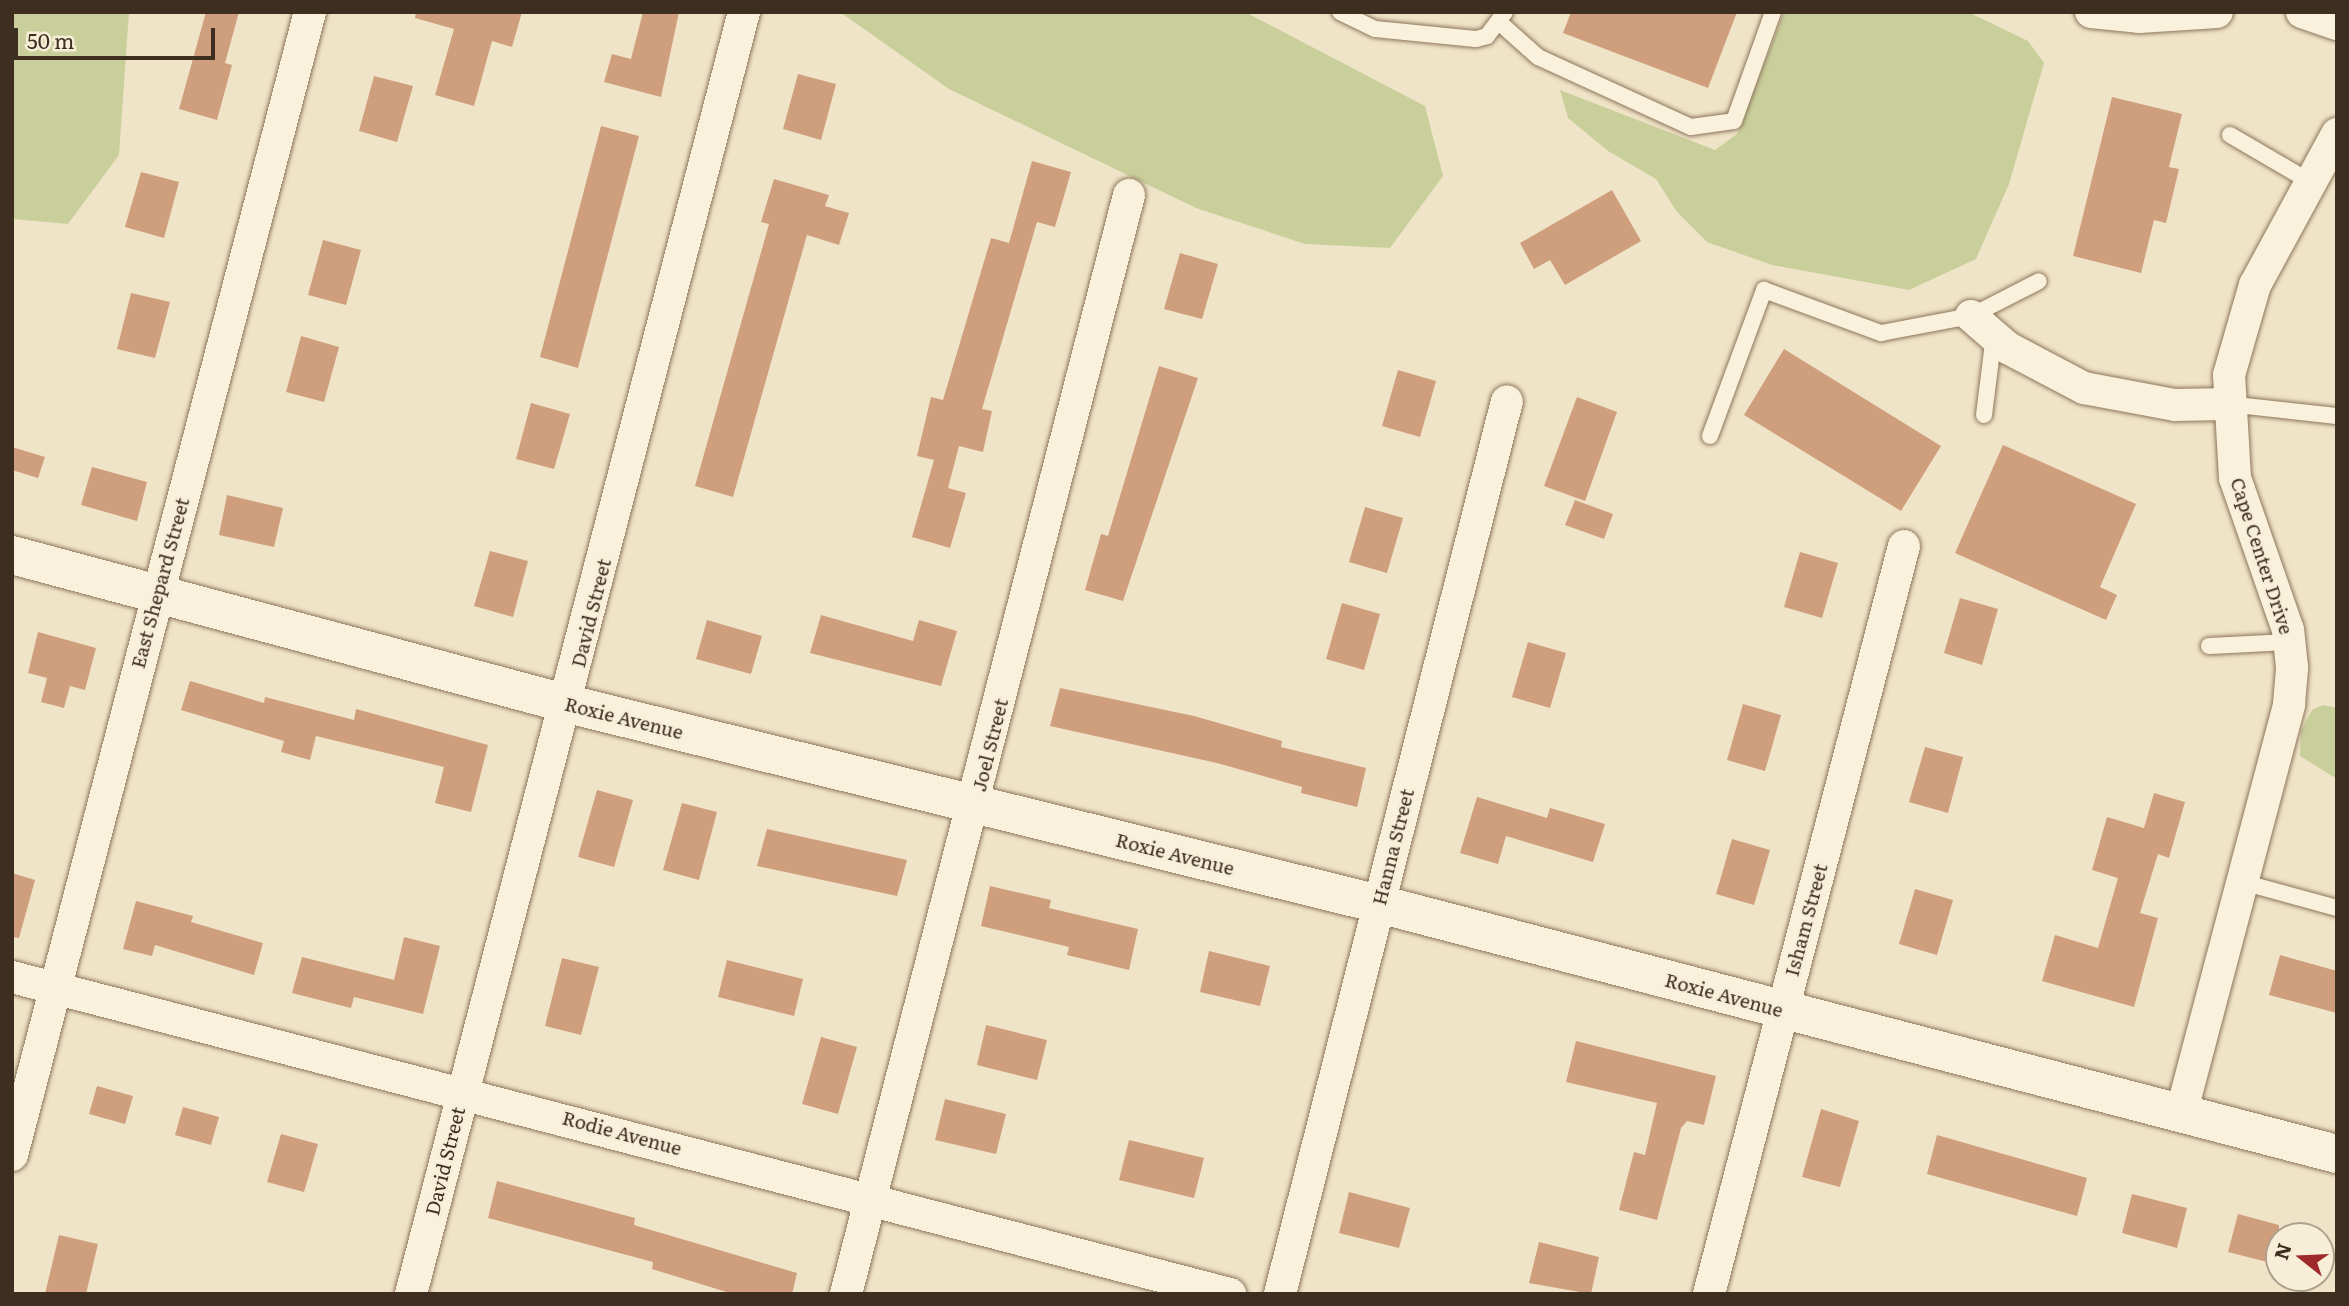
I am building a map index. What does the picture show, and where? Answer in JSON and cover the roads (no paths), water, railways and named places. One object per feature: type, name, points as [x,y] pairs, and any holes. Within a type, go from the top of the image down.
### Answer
[{"type":"street","name":"East Shepard Street","points":[[12,1155],[310,12]]},
{"type":"street","name":"David Street","points":[[411,1294],[568,704],[744,12]]},
{"type":"street","points":[[2091,12],[2139,17],[2217,12]]},
{"type":"street","points":[[2302,12],[2337,24]]},
{"type":"street","name":"Cape Center Drive","points":[[2181,1114],[2289,704],[2289,642],[2235,478],[2228,404],[2229,375],[2255,285],[2323,176],[2337,134]]},
{"type":"street","name":"Joel Street","points":[[846,1294],[975,804],[1129,195]]},
{"type":"street","points":[[1982,326],[2045,370],[2084,387],[2175,405],[2228,404]]},
{"type":"street","name":"Hanna Street","points":[[1280,1294],[1507,401]]},
{"type":"street","name":"Isham Street","points":[[1709,1294],[1904,546]]},
{"type":"street","name":"Roxie Avenue","points":[[12,555],[568,704],[1379,904],[2337,1154]]},
{"type":"street","name":"Rodie Avenue","points":[[12,977],[463,1091],[1230,1294]]},
{"type":"lane","points":[[1340,12],[1375,29],[1476,38],[1487,36],[1503,18],[1538,57],[1691,127],[1734,121],[1773,12]]},
{"type":"lane","points":[[2230,135],[2323,176]]},
{"type":"lane","points":[[1710,436],[1764,290],[1881,333],[1982,326],[2039,281]]},
{"type":"lane","points":[[1982,326],[1984,415]]},
{"type":"lane","points":[[2228,404],[2337,416]]},
{"type":"lane","points":[[2209,646],[2289,642]]},
{"type":"lane","points":[[2242,882],[2337,908]]}]
